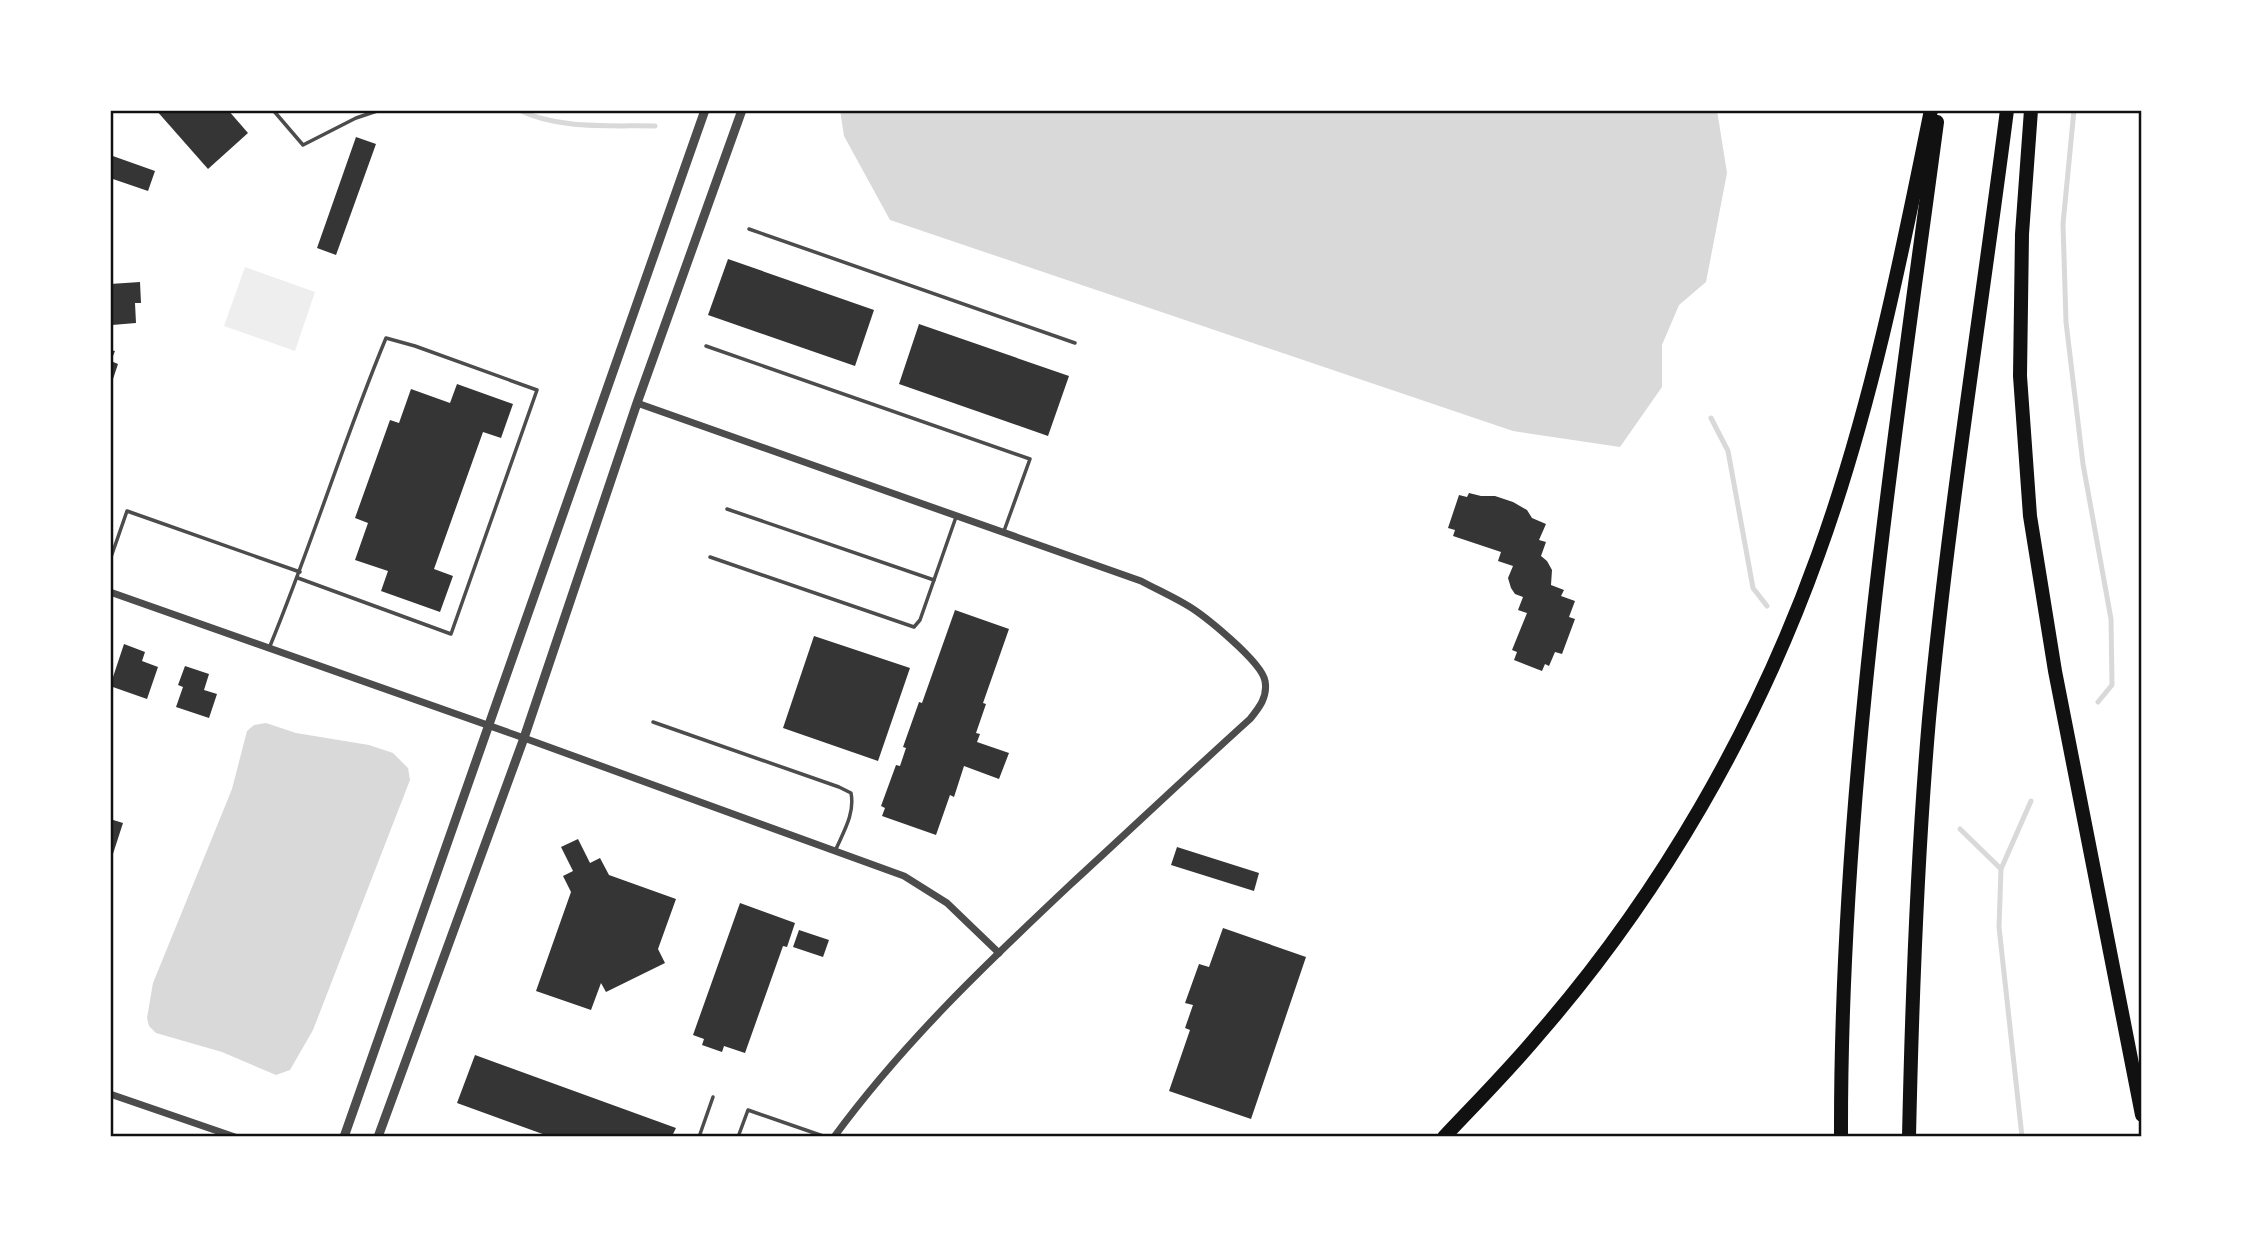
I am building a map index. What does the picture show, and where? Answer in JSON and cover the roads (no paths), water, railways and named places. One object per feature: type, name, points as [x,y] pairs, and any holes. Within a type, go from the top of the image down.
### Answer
[{"type":"highway","points":[[1444,1137],[1540,1033],[1634,912],[1694,816],[1759,695],[1807,586],[1851,453],[1882,332],[1931,110]]},
{"type":"highway","points":[[1841,1137],[1843,975],[1863,693],[1939,110]]},
{"type":"highway","points":[[1909,1137],[1916,897],[1930,718],[1950,543],[2007,110]]},
{"type":"highway","points":[[2031,110],[2022,234],[2020,363],[2031,516],[2058,684],[2142,1115]]},
{"type":"street","points":[[344,1137],[705,110]]},
{"type":"street","points":[[378,1137],[524,738],[637,403],[742,110]]},
{"type":"street","points":[[637,403],[1141,581],[1187,605],[1227,635],[1260,668],[1265,679],[1266,693],[1261,706],[923,1028],[860,1101],[834,1137]]},
{"type":"street","points":[[110,592],[836,849],[904,876],[933,892],[999,953]]},
{"type":"street","points":[[110,1094],[236,1137]]},
{"type":"lane","points":[[273,110],[303,145],[356,118],[380,110]]},
{"type":"lane","points":[[749,229],[1075,342]]},
{"type":"lane","points":[[269,648],[298,578],[386,338],[537,390],[451,634],[298,578]]},
{"type":"lane","points":[[706,346],[1030,459],[1004,533]]},
{"type":"lane","points":[[727,509],[934,580]]},
{"type":"lane","points":[[110,560],[127,511],[300,572]]},
{"type":"lane","points":[[710,557],[914,627],[920,620],[956,517]]},
{"type":"lane","points":[[653,722],[839,786],[851,793],[853,804],[850,816],[836,849]]},
{"type":"lane","points":[[699,1137],[713,1097]]},
{"type":"lane","points":[[738,1137],[748,1110],[826,1137]]},
{"type":"waterway","points":[[519,110],[568,124],[655,126]]},
{"type":"waterway","points":[[2074,110],[2063,224],[2066,322],[2083,464],[2111,619],[2112,685],[2098,702]]},
{"type":"waterway","points":[[1711,418],[1728,451],[1753,588],[1767,606]]},
{"type":"waterway","points":[[2022,1137],[1999,927],[2001,869],[2031,801]]},
{"type":"waterway","points":[[1960,829],[2001,869]]}]
